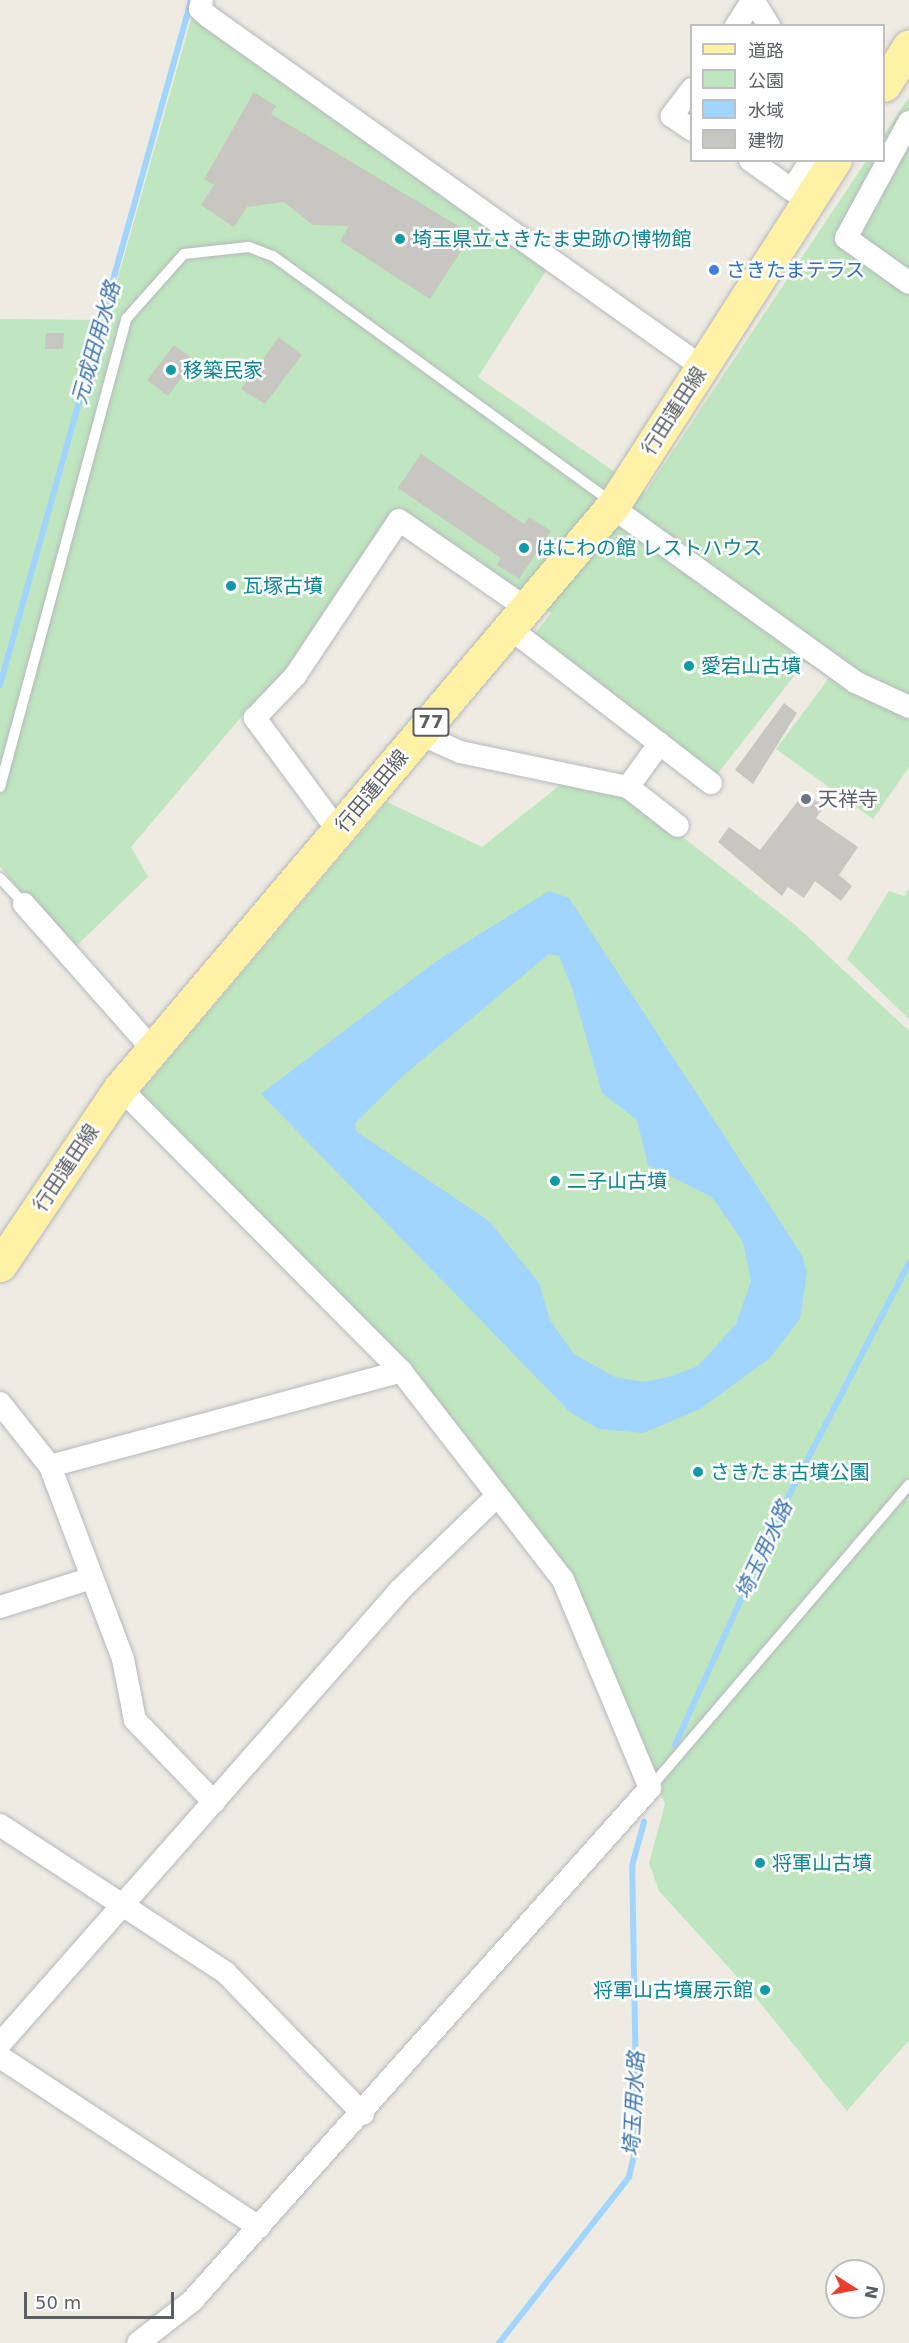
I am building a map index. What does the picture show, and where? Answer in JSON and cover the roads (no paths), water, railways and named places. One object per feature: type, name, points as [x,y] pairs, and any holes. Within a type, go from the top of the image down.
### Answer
[{"type":"main road","points":[[885,84],[909,46]]},
{"type":"main road","name":"行田蓮田線","points":[[0,1265],[120,1088],[420,734],[619,509],[702,367],[834,162]]},
{"type":"street","points":[[202,0],[200,9],[210,17],[702,367]]},
{"type":"street","points":[[737,24],[753,0],[768,24]]},
{"type":"street","points":[[690,92],[672,116],[690,129]]},
{"type":"street","points":[[909,122],[846,238],[909,283]]},
{"type":"street","points":[[753,162],[792,190],[811,162]]},
{"type":"street","points":[[619,509],[855,682],[909,707]]},
{"type":"street","points":[[339,831],[255,718],[295,676],[399,520],[521,620],[660,743],[711,783]]},
{"type":"street","points":[[420,734],[460,753],[628,787],[678,826]]},
{"type":"street","points":[[628,787],[660,743]]},
{"type":"street","points":[[24,904],[153,1050]]},
{"type":"street","points":[[120,1088],[401,1371],[496,1497],[563,1580],[650,1788],[363,2114],[192,2301],[138,2343]]},
{"type":"street","points":[[50,1466],[401,1371]]},
{"type":"street","points":[[0,1403],[50,1466],[123,1659],[135,1720],[214,1802]]},
{"type":"street","points":[[0,2044],[402,1589],[496,1497]]},
{"type":"street","points":[[0,1607],[92,1578]]},
{"type":"street","points":[[0,1825],[126,1903],[225,1972],[363,2114]]},
{"type":"street","points":[[0,2056],[259,2227]]},
{"type":"lane","points":[[0,787],[126,319],[184,254],[249,247],[273,256],[619,509]]},
{"type":"lane","points":[[0,878],[24,904]]},
{"type":"lane","points":[[650,1788],[909,1485]]},
{"type":"water","points":[[549,891],[569,898],[802,1255],[807,1273],[800,1319],[769,1359],[700,1409],[643,1433],[599,1429],[571,1413],[261,1094],[435,962]],"holes":[[[549,954],[559,956],[573,991],[602,1093],[637,1120],[648,1165],[712,1197],[743,1242],[751,1281],[736,1324],[698,1366],[672,1376],[644,1382],[615,1377],[574,1354],[550,1320],[539,1283],[489,1221],[357,1132],[355,1123],[403,1076]]]},
{"type":"waterway","name":"元成田用水路","points":[[0,685],[191,1]]},
{"type":"waterway","name":"埼玉用水路","points":[[675,1745],[782,1509],[909,1263]]},
{"type":"waterway","name":"埼玉用水路","points":[[499,2343],[629,2177],[637,2143],[632,1866],[644,1822]]},
{"type":"place","name":"埼玉県立さきたま史跡の博物館","points":[[400,239]]},
{"type":"place","name":"さきたまテラス","points":[[714,270]]},
{"type":"place","name":"移築民家","points":[[171,370]]},
{"type":"place","name":"はにわの館 レストハウス","points":[[524,548]]},
{"type":"place","name":"瓦塚古墳","points":[[231,586]]},
{"type":"place","name":"愛宕山古墳","points":[[689,666]]},
{"type":"place","name":"天祥寺","points":[[806,799]]},
{"type":"place","name":"二子山古墳","points":[[555,1181]]},
{"type":"place","name":"さきたま古墳公園","points":[[698,1472]]},
{"type":"place","name":"将軍山古墳","points":[[760,1863]]},
{"type":"place","name":"将軍山古墳展示館","points":[[765,1990]]}]
